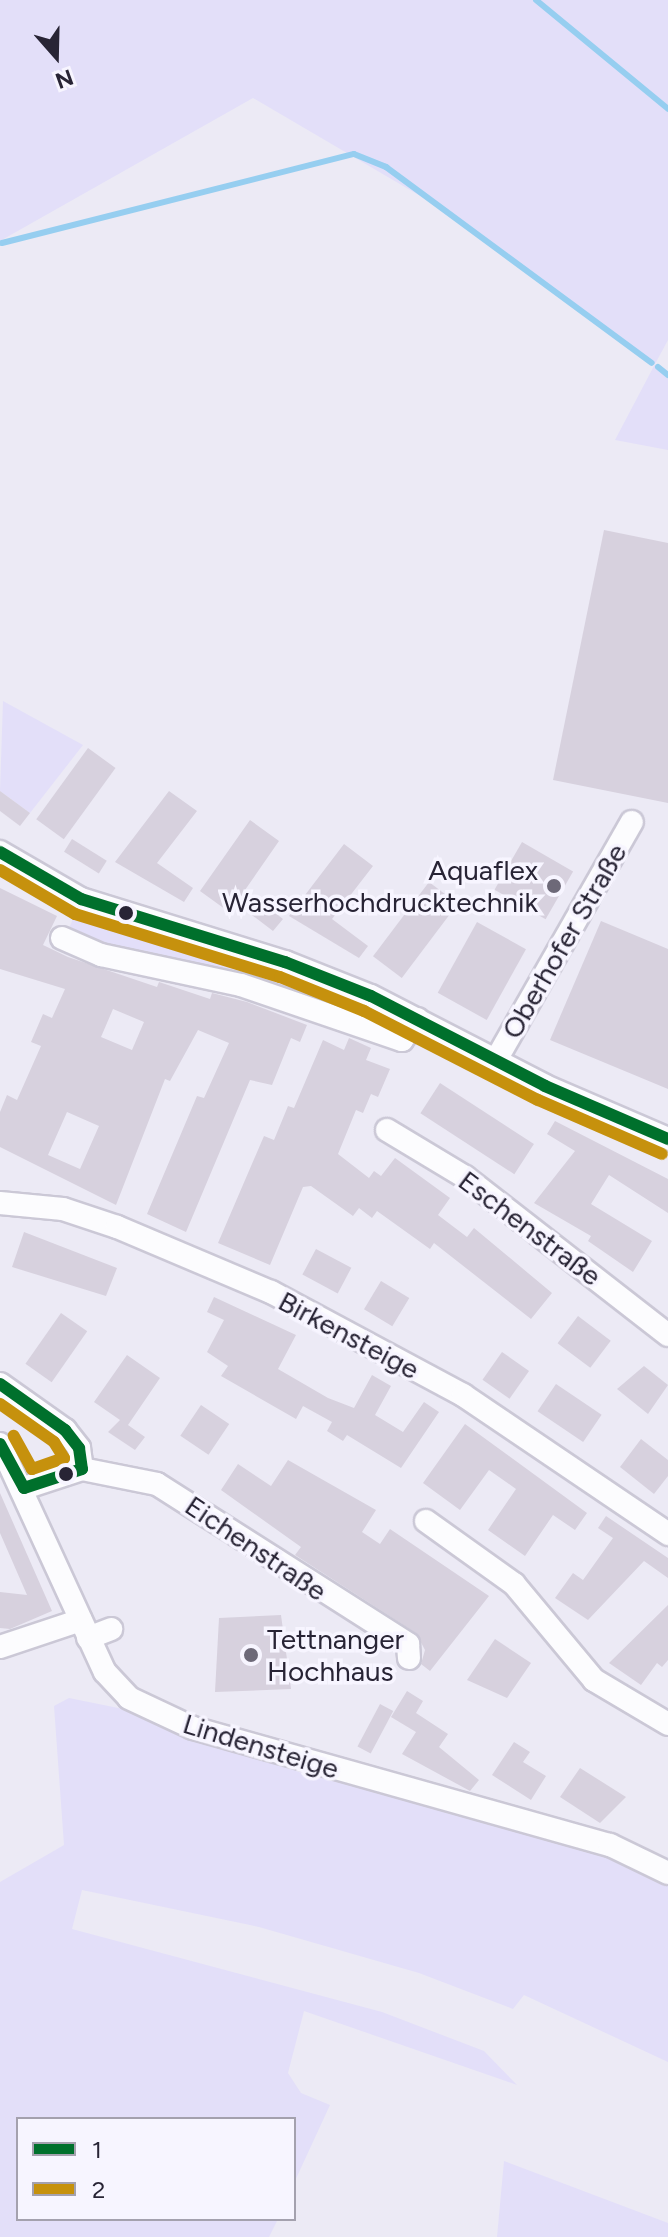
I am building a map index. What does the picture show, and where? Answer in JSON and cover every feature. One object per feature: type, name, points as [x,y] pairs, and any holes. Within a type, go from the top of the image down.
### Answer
[{"type":"street","name":"Oberhofer Straße","points":[[496,1060],[632,822]]},
{"type":"street","name":"Oberhofer Straße","points":[[0,852],[81,899],[285,962],[417,1019],[496,1060],[668,1139]]},
{"type":"street","points":[[62,938],[101,955],[241,985],[402,1040],[417,1019]]},
{"type":"street","name":"Eschenstraße","points":[[387,1130],[478,1186],[668,1335]]},
{"type":"street","name":"Birkensteige","points":[[0,1203],[63,1209],[117,1227],[271,1292],[463,1395],[668,1534]]},
{"type":"street","points":[[0,1384],[65,1430],[79,1448],[82,1469]]},
{"type":"street","name":"Lindensteige","points":[[0,1444],[24,1488],[105,1672],[129,1698],[161,1716],[567,1831],[668,1873]]},
{"type":"street","name":"Eichenstraße","points":[[24,1488],[82,1469],[124,1473],[174,1493],[408,1644],[409,1658]]},
{"type":"street","points":[[426,1521],[514,1584],[594,1680],[668,1724]]},
{"type":"street","points":[[0,1647],[84,1629],[111,1629]]},
{"type":"shaded area","points":[[0,0],[668,0],[668,340],[655,364],[468,224],[253,98],[0,241]]},
{"type":"shaded area","points":[[655,364],[668,374],[668,450],[615,440]]},
{"type":"shaded area","points":[[3,701],[83,745],[30,813],[0,791]]},
{"type":"shaded area","points":[[76,912],[318,985],[394,1022],[391,1028],[66,935]]},
{"type":"shaded area","points":[[69,1698],[138,1712],[163,1727],[609,1854],[668,1884],[668,2062],[524,1995],[513,2009],[419,1973],[259,1927],[82,1890],[72,1929],[382,2012],[484,2051],[517,2085],[304,2011],[288,2073],[301,2093],[330,2105],[296,2179],[296,2117],[16,2117],[16,2221],[277,2221],[269,2237],[0,2237],[0,1882],[64,1845],[54,1706]]},
{"type":"shaded area","points":[[504,2161],[668,2223],[668,2237],[497,2237]]},
{"type":"building","points":[[604,530],[668,543],[668,803],[553,780]]},
{"type":"building","points":[[88,748],[116,768],[64,839],[36,819]]},
{"type":"building","points":[[0,791],[30,813],[20,826],[0,811]]},
{"type":"building","points":[[169,791],[197,811],[157,863],[193,888],[184,902],[115,862]]},
{"type":"building","points":[[250,820],[279,841],[245,890],[283,919],[273,931],[236,903],[229,912],[200,891]]},
{"type":"building","points":[[72,839],[107,861],[99,873],[64,852]]},
{"type":"building","points":[[522,842],[573,871],[546,919],[494,890]]},
{"type":"building","points":[[344,844],[373,866],[332,919],[368,946],[359,958],[289,916]]},
{"type":"building","points":[[429,882],[458,904],[402,978],[373,956]]},
{"type":"building","points":[[0,888],[57,916],[43,945],[68,957],[157,987],[159,982],[210,999],[212,993],[247,1002],[307,1025],[300,1042],[291,1038],[272,1085],[250,1080],[186,1232],[147,1214],[197,1096],[204,1098],[229,1043],[198,1030],[170,1081],[165,1079],[116,1205],[0,1147],[0,1112],[7,1095],[17,1100],[41,1046],[31,1042],[43,1014],[52,1018],[65,989],[0,969]],"holes":[[[113,1009],[144,1022],[132,1050],[101,1037]],[[67,1112],[99,1126],[80,1169],[48,1155]]]},
{"type":"building","points":[[601,921],[668,949],[668,1089],[550,1040]]},
{"type":"building","points":[[477,922],[526,949],[487,1020],[438,993]]},
{"type":"building","points":[[349,1038],[371,1048],[366,1060],[390,1069],[378,1097],[371,1094],[363,1113],[356,1110],[338,1154],[369,1178],[374,1171],[381,1176],[395,1158],[450,1198],[438,1215],[467,1237],[474,1228],[552,1293],[531,1319],[434,1243],[430,1249],[377,1211],[372,1218],[359,1208],[353,1216],[311,1186],[303,1187],[270,1265],[218,1243],[264,1136],[274,1140],[288,1106],[294,1108],[323,1040],[344,1050]]},
{"type":"building","points":[[440,1083],[534,1144],[514,1174],[420,1113]]},
{"type":"building","points":[[555,1121],[668,1179],[668,1213],[609,1175],[591,1204],[652,1241],[633,1272],[588,1241],[591,1236],[534,1203],[575,1151],[547,1134]]},
{"type":"building","points":[[24,1232],[117,1268],[106,1296],[12,1267]]},
{"type":"building","points":[[316,1249],[351,1268],[338,1293],[302,1275]]},
{"type":"building","points":[[381,1281],[409,1298],[392,1326],[364,1309]]},
{"type":"building","points":[[214,1297],[296,1335],[278,1369],[328,1398],[354,1408],[372,1375],[391,1386],[375,1415],[403,1432],[424,1402],[439,1412],[401,1468],[347,1435],[343,1441],[327,1431],[332,1422],[303,1406],[296,1419],[221,1376],[228,1366],[207,1352],[224,1320],[207,1312]]},
{"type":"building","points":[[61,1313],[87,1331],[52,1382],[25,1364]]},
{"type":"building","points":[[578,1316],[611,1341],[590,1368],[558,1343]]},
{"type":"building","points":[[502,1352],[529,1371],[510,1399],[482,1380]]},
{"type":"building","points":[[127,1355],[160,1378],[128,1425],[145,1437],[135,1450],[108,1432],[120,1420],[94,1402]]},
{"type":"building","points":[[644,1366],[668,1385],[648,1414],[617,1389]]},
{"type":"building","points":[[556,1384],[602,1415],[583,1442],[538,1411]]},
{"type":"building","points":[[201,1405],[229,1424],[208,1455],[180,1436]]},
{"type":"building","points":[[465,1424],[587,1513],[575,1530],[553,1515],[525,1556],[488,1530],[516,1489],[489,1470],[460,1510],[423,1483]]},
{"type":"building","points":[[641,1439],[668,1460],[668,1476],[654,1494],[620,1467]]},
{"type":"building","points":[[288,1460],[376,1510],[362,1532],[380,1544],[390,1529],[489,1596],[430,1671],[421,1664],[425,1650],[416,1633],[295,1555],[301,1547],[221,1490],[238,1464],[271,1486]]},
{"type":"building","points":[[0,1493],[52,1611],[10,1629],[0,1628],[0,1592],[27,1595],[0,1533]]},
{"type":"building","points":[[606,1516],[668,1558],[668,1578],[644,1561],[588,1620],[555,1598],[573,1573],[583,1580],[613,1538],[598,1528]]},
{"type":"building","points":[[668,1605],[668,1660],[662,1667],[657,1663],[641,1685],[609,1663]]},
{"type":"building","name":"Tettnanger Hochhaus","points":[[281,1615],[291,1689],[215,1692],[219,1618]]},
{"type":"building","points":[[495,1639],[531,1663],[507,1698],[467,1680]]},
{"type":"building","points":[[407,1691],[423,1701],[416,1713],[448,1734],[439,1747],[479,1780],[470,1791],[402,1754],[416,1732],[391,1717]]},
{"type":"building","points":[[380,1704],[393,1711],[371,1753],[357,1746]]},
{"type":"building","points":[[514,1742],[530,1752],[523,1762],[546,1776],[531,1800],[492,1775]]},
{"type":"building","points":[[580,1768],[626,1797],[600,1823],[560,1797]]},
{"type":"waterway","points":[[536,0],[668,109]]},
{"type":"waterway","points":[[2,243],[354,154],[386,167],[652,363]]},
{"type":"waterway","points":[[658,367],[668,375]]},
{"type":"transit line","name":"1","points":[[0,852],[81,899],[285,962],[371,996],[545,1086],[668,1139]]},
{"type":"transit line","name":"2","points":[[0,870],[75,914],[280,977],[364,1011],[538,1100],[662,1154]]},
{"type":"transit line","name":"1","points":[[0,1384],[65,1430],[79,1448],[82,1469],[24,1488],[0,1444]]},
{"type":"transit line","name":"2","points":[[0,1404],[54,1442],[64,1458],[32,1469],[14,1436]]},
{"type":"place","name":"Aquaflex Wasserhochdrucktechnik","points":[[554,886]]},
{"type":"place","name":"Tettnanger Hochhaus","points":[[251,1655]]}]
